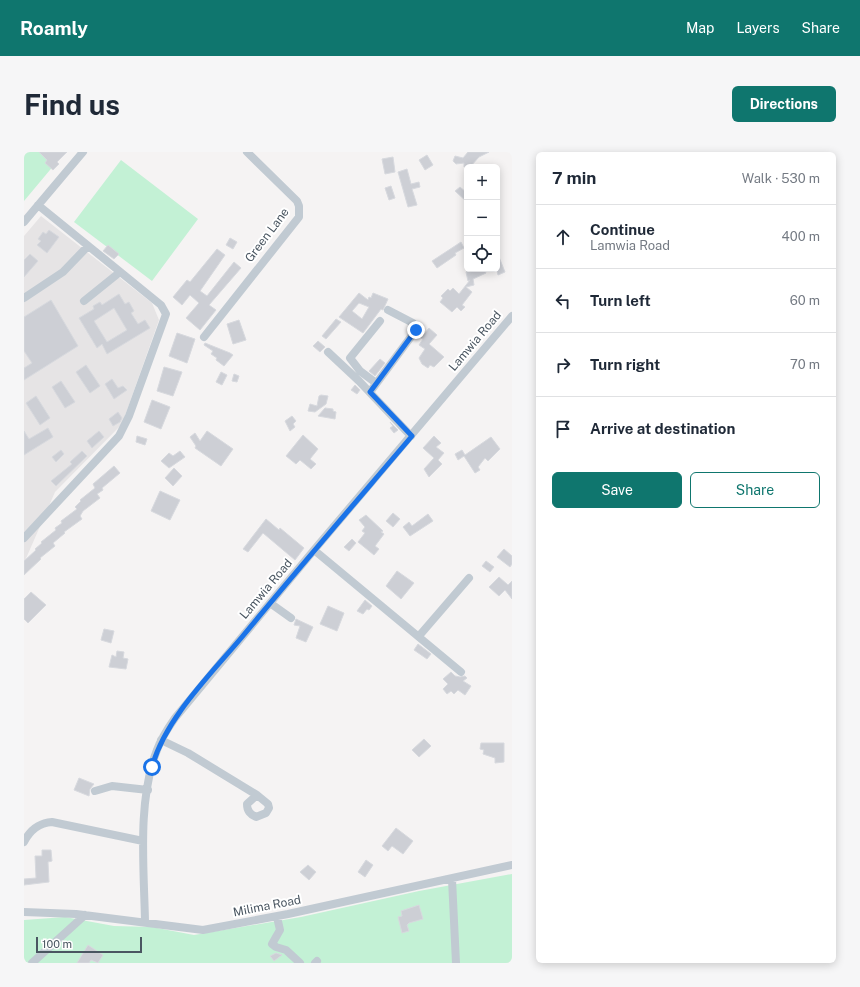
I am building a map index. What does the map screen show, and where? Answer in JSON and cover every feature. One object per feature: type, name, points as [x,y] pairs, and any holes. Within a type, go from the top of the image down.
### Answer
[{"type":"street","points":[[24,222],[82,152]]},
{"type":"street","name":"Green Lane","points":[[204,337],[299,217],[297,201],[247,152]]},
{"type":"street","points":[[24,538],[119,436],[129,416],[166,319],[166,314],[161,305],[38,205]]},
{"type":"street","points":[[24,298],[63,272],[88,246]]},
{"type":"street","points":[[84,301],[120,272]]},
{"type":"street","points":[[370,392],[416,330],[413,323],[388,310]]},
{"type":"street","name":"Lamwia Road","points":[[145,921],[143,841],[148,790],[156,751],[161,740],[175,718],[270,603],[512,316]]},
{"type":"street","points":[[376,383],[360,371],[350,358],[380,320]]},
{"type":"street","points":[[328,352],[370,392],[412,436]]},
{"type":"street","points":[[314,550],[462,672]]},
{"type":"street","points":[[419,636],[468,578]]},
{"type":"street","points":[[270,603],[291,618]]},
{"type":"street","points":[[161,740],[188,753],[257,795]]},
{"type":"street","points":[[95,791],[112,786],[148,790]]},
{"type":"street","points":[[24,842],[27,836],[37,826],[44,822],[52,822],[143,841]]},
{"type":"street","name":"Milima Road","points":[[24,912],[85,915],[145,921],[203,930],[277,917],[512,866]]},
{"type":"street","points":[[452,879],[456,963]]},
{"type":"street","points":[[32,963],[85,915]]},
{"type":"street","points":[[277,917],[280,930],[272,944],[276,948],[286,950],[300,963]]},
{"type":"shaded area","points":[[41,216],[152,303],[159,320],[122,424],[55,492],[24,563],[24,236]]},
{"type":"green space","points":[[24,152],[65,152],[24,201]]},
{"type":"green space","points":[[121,160],[198,219],[152,281],[74,222]]},
{"type":"green space","points":[[512,874],[512,963],[24,963],[24,920],[65,917],[114,926],[152,927],[194,935],[301,917],[419,891]]},
{"type":"building","points":[[39,152],[67,152],[57,162],[59,164],[53,170],[45,163],[47,160]]},
{"type":"building","points":[[468,152],[489,152],[479,157],[473,164],[456,164],[453,161],[455,156],[463,158]]},
{"type":"building","points":[[427,155],[433,165],[425,170],[419,160]]},
{"type":"building","points":[[393,157],[395,172],[385,174],[382,159]]},
{"type":"building","points":[[407,169],[411,184],[419,182],[420,187],[412,189],[417,205],[408,207],[398,172]]},
{"type":"building","points":[[391,186],[395,198],[389,200],[385,188]]},
{"type":"building","points":[[460,187],[464,190],[464,199],[455,191]]},
{"type":"building","points":[[49,230],[59,237],[47,253],[37,245],[41,241],[38,239],[43,232],[46,234]]},
{"type":"building","points":[[230,238],[237,242],[233,249],[226,245]]},
{"type":"building","points":[[461,242],[464,248],[455,253],[456,255],[437,268],[432,261]]},
{"type":"building","points":[[108,245],[119,254],[114,259],[103,251]]},
{"type":"building","points":[[217,249],[225,255],[200,291],[207,296],[234,262],[241,268],[209,305],[216,310],[200,330],[186,318],[199,303],[190,295],[182,305],[173,297],[187,280],[190,282]]},
{"type":"building","points":[[30,254],[38,261],[24,277],[24,260]]},
{"type":"building","points":[[500,260],[505,272],[498,275],[497,272],[500,272]]},
{"type":"building","points":[[466,272],[486,273],[473,279],[474,285],[466,287],[472,292],[462,305],[465,307],[461,311],[457,307],[452,312],[440,302],[443,298],[441,296],[448,289],[450,291],[453,288],[459,294],[470,280],[468,281]]},
{"type":"building","points":[[359,293],[368,300],[369,297],[371,298],[373,293],[388,299],[383,310],[381,309],[363,333],[339,317]],"holes":[[[359,303],[369,307],[362,319],[352,311]]]},
{"type":"building","points":[[119,294],[125,304],[129,302],[134,311],[131,313],[138,324],[145,320],[150,328],[107,354],[102,344],[97,348],[79,318],[94,309],[93,306],[100,302],[102,305]],"holes":[[[114,308],[127,330],[107,342],[94,321]]]},
{"type":"building","points":[[51,300],[78,346],[24,380],[24,368],[32,363],[24,351],[24,317]]},
{"type":"building","points":[[336,319],[341,322],[326,339],[322,336]]},
{"type":"building","points":[[239,320],[246,340],[233,344],[227,324]]},
{"type":"building","points":[[429,328],[437,335],[429,344],[444,357],[434,367],[430,365],[428,368],[422,364],[419,358],[425,349],[419,345],[423,339],[421,338]]},
{"type":"building","points":[[177,333],[195,339],[187,363],[169,356]]},
{"type":"building","points":[[318,341],[325,347],[320,352],[313,346]]},
{"type":"building","points":[[205,343],[233,355],[224,366],[211,354],[213,351],[204,345]]},
{"type":"building","points":[[380,359],[385,363],[375,376],[369,371]]},
{"type":"building","points":[[86,365],[100,386],[90,393],[76,372]]},
{"type":"building","points":[[164,367],[182,372],[173,396],[157,391]]},
{"type":"building","points":[[221,372],[227,375],[222,385],[216,382]]},
{"type":"building","points":[[234,374],[239,376],[237,382],[232,381]]},
{"type":"building","points":[[112,379],[118,388],[123,386],[127,390],[114,399],[105,384]]},
{"type":"building","points":[[61,381],[75,402],[65,408],[52,387]]},
{"type":"building","points":[[355,385],[360,390],[357,394],[351,390]]},
{"type":"building","points":[[36,396],[50,418],[40,425],[26,403]]},
{"type":"building","points":[[319,396],[328,396],[326,404],[315,412],[308,411],[310,404],[317,406]]},
{"type":"building","points":[[152,400],[170,407],[161,429],[144,422]]},
{"type":"building","points":[[325,408],[333,409],[333,411],[336,412],[335,419],[318,416]]},
{"type":"building","points":[[118,412],[122,418],[120,422],[113,426],[109,419]]},
{"type":"building","points":[[292,416],[296,421],[293,424],[295,427],[290,431],[285,421]]},
{"type":"building","points":[[390,422],[398,430],[394,433],[390,428],[393,426]]},
{"type":"building","points":[[48,428],[53,437],[24,455],[24,431],[29,439]]},
{"type":"building","points":[[99,431],[104,437],[92,448],[87,441]]},
{"type":"building","points":[[207,431],[233,449],[221,466],[195,448],[196,446],[190,437],[195,433],[200,441]]},
{"type":"building","points":[[303,435],[318,449],[310,459],[316,464],[311,469],[300,460],[296,464],[286,456]]},
{"type":"building","points":[[137,436],[147,439],[145,445],[136,442]]},
{"type":"building","points":[[434,436],[441,443],[436,447],[444,453],[438,460],[442,464],[429,477],[424,469],[434,458],[423,448]]},
{"type":"building","points":[[491,437],[500,449],[488,461],[485,458],[478,467],[480,470],[475,473],[464,456],[458,460],[455,454],[462,450],[465,455]]},
{"type":"building","points":[[61,450],[64,454],[56,462],[52,457]]},
{"type":"building","points":[[82,451],[87,456],[56,486],[51,481],[72,464],[70,462]]},
{"type":"building","points":[[180,451],[185,457],[169,468],[161,461],[169,453],[173,456]]},
{"type":"building","points":[[114,466],[120,473],[97,494],[100,498],[83,511],[80,516],[82,519],[64,532],[65,533],[53,543],[55,546],[40,558],[41,559],[24,575],[24,561],[36,550],[35,549],[42,543],[41,542],[56,530],[55,528],[62,523],[61,521],[77,509],[75,507],[81,501],[80,500],[95,488],[93,484]]},
{"type":"building","points":[[174,468],[182,476],[173,486],[165,478]]},
{"type":"building","points":[[160,491],[180,500],[170,520],[151,511]]},
{"type":"building","points":[[393,513],[400,519],[393,527],[386,521]]},
{"type":"building","points":[[428,514],[433,521],[410,536],[403,527],[409,522],[412,526]]},
{"type":"building","points":[[366,515],[383,531],[381,532],[384,534],[375,546],[379,549],[374,555],[358,542],[365,533],[362,531],[365,527],[359,520]]},
{"type":"building","points":[[266,519],[279,530],[280,528],[304,548],[295,560],[263,533],[248,552],[243,549]]},
{"type":"building","points":[[352,539],[356,543],[349,551],[344,547]]},
{"type":"building","points":[[504,549],[512,556],[512,564],[510,567],[497,557]]},
{"type":"building","points":[[486,561],[494,567],[490,572],[482,566]]},
{"type":"building","points":[[397,571],[414,583],[401,599],[386,586]]},
{"type":"building","points":[[499,577],[508,585],[512,581],[512,599],[505,590],[499,596],[489,587]]},
{"type":"building","points":[[31,592],[46,605],[28,623],[24,619],[24,599]]},
{"type":"building","points":[[365,600],[372,606],[363,614],[357,611]]},
{"type":"building","points":[[328,606],[344,613],[337,631],[320,624]]},
{"type":"building","points":[[296,619],[313,627],[306,642],[296,638],[300,626],[294,625]]},
{"type":"building","points":[[104,629],[114,631],[111,643],[101,640]]},
{"type":"building","points":[[418,644],[431,654],[427,659],[414,650]]},
{"type":"building","points":[[117,651],[124,652],[123,658],[128,659],[126,669],[109,667],[112,655],[116,657]]},
{"type":"building","points":[[451,672],[455,676],[465,676],[467,678],[463,681],[471,686],[465,695],[458,690],[454,694],[451,691],[447,694],[443,689],[448,684],[443,679]]},
{"type":"building","points":[[424,739],[431,746],[419,757],[412,750]]},
{"type":"building","points":[[481,743],[504,743],[504,762],[495,763],[495,758],[483,754],[484,750],[480,749]]},
{"type":"building","points":[[79,778],[94,784],[90,789],[89,796],[74,790]]},
{"type":"building","points":[[396,828],[413,841],[403,854],[392,846],[388,851],[382,846]]},
{"type":"building","points":[[42,850],[51,850],[52,861],[48,862],[49,882],[24,885],[24,879],[36,878],[35,856],[42,856]]},
{"type":"building","points":[[366,860],[373,865],[365,877],[358,872]]},
{"type":"building","points":[[308,865],[316,872],[309,880],[300,872]]},
{"type":"building","points":[[419,905],[423,919],[409,923],[407,925],[409,931],[402,933],[398,917],[402,916],[401,911]]},
{"type":"building","points":[[88,945],[103,955],[98,963],[91,960],[89,963],[77,963]]},
{"type":"building","points":[[276,953],[282,955],[274,961],[270,956]]},
{"type":"route","points":[[152,767],[156,751],[175,718],[314,550],[412,436],[370,392],[414,335],[416,330]]}]
